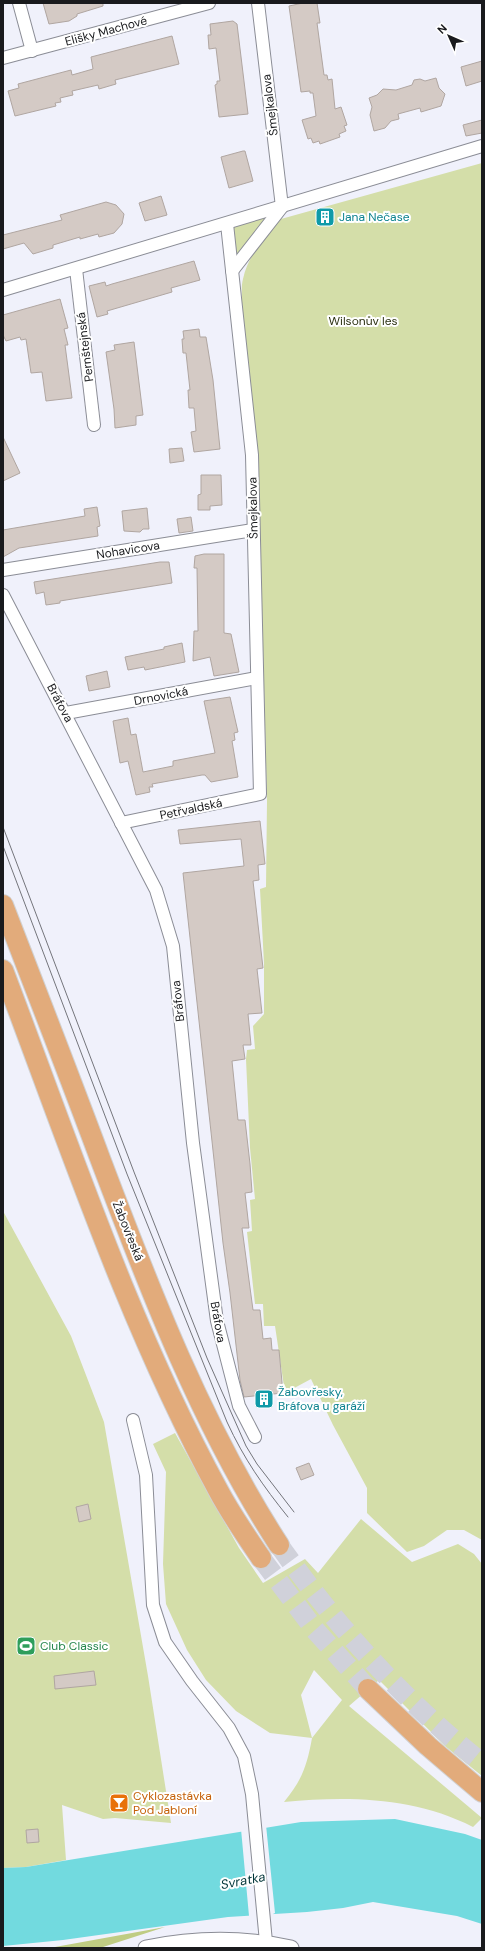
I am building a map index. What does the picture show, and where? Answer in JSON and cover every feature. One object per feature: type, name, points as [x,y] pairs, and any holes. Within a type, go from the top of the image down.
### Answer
[{"type":"highway","name":"Žabovřeská","points":[[3,905],[124,1221],[170,1336],[202,1408],[238,1478],[279,1545]]},
{"type":"highway","name":"Žabovřeská","points":[[3,970],[105,1238],[156,1366],[218,1491],[261,1558]]},
{"type":"highway","points":[[368,1689],[460,1774],[482,1792]]},
{"type":"street","points":[[19,3],[32,51]]},
{"type":"street","name":"Elišky Machové","points":[[3,58],[209,3]]},
{"type":"street","name":"Šmejkalova","points":[[258,3],[282,207]]},
{"type":"street","points":[[3,290],[227,224],[482,146]]},
{"type":"street","points":[[232,271],[282,207]]},
{"type":"street","name":"Šmejkalova","points":[[227,224],[252,455],[260,794]]},
{"type":"street","name":"Pernštejnská","points":[[76,269],[94,425]]},
{"type":"street","name":"Nohavicova","points":[[3,570],[253,530]]},
{"type":"street","name":"Bráfova","points":[[3,595],[66,713],[156,890],[173,946],[193,1143],[217,1321],[239,1406],[256,1437]]},
{"type":"street","name":"Drnovická","points":[[66,713],[257,678]]},
{"type":"street","name":"Petřvaldská","points":[[121,823],[260,794]]},
{"type":"street","points":[[133,1420],[146,1475],[153,1605],[165,1642],[237,1741],[244,1756],[250,1780],[255,1820],[266,1942]]},
{"type":"street","points":[[146,1948],[174,1942],[224,1939],[266,1942],[291,1948]]},
{"type":"green space","name":"Wilsonův les","points":[[482,163],[482,1540],[464,1530],[447,1530],[424,1546],[407,1552],[367,1513],[367,1488],[333,1425],[311,1379],[285,1393],[275,1326],[264,1326],[263,1304],[255,1304],[247,1232],[252,1231],[250,1200],[255,1199],[250,1148],[246,1059],[247,1050],[255,1049],[253,1026],[264,1014],[264,963],[260,889],[266,887],[267,801],[258,455],[242,303],[242,282],[245,270],[253,254],[281,219]]},
{"type":"green space","points":[[269,216],[235,263],[232,227]]},
{"type":"green space","points":[[3,1211],[71,1336],[104,1422],[148,1676],[171,1823],[115,1818],[103,1819],[62,1805],[66,1860],[26,1867],[3,1868]]},
{"type":"green space","points":[[175,1433],[239,1548],[263,1583],[305,1559],[318,1573],[361,1519],[412,1562],[458,1544],[474,1554],[482,1564],[482,1776],[445,1746],[379,1680],[349,1706],[482,1818],[473,1827],[451,1817],[404,1804],[357,1799],[284,1802],[295,1787],[303,1772],[312,1738],[270,1733],[236,1711],[206,1680],[187,1650],[166,1604],[163,1564],[166,1472],[153,1444]],"holes":[[[314,1670],[342,1700],[312,1738],[301,1695]]]},
{"type":"green space","points":[[165,1927],[100,1948],[33,1948],[55,1947]]},
{"type":"water","name":"Svratka","points":[[395,1819],[465,1834],[482,1840],[482,1924],[457,1916],[373,1902],[343,1908],[228,1917],[63,1940],[3,1946],[3,1868],[26,1867],[301,1822]]},
{"type":"pier","points":[[266,1825],[275,1913],[273,1915],[252,1918],[249,1916],[241,1829]]},
{"type":"building","points":[[43,3],[103,3],[103,6],[77,14],[77,16],[69,21],[49,24]]},
{"type":"building","points":[[303,3],[317,3],[320,23],[317,23],[324,75],[327,75],[328,80],[332,79],[335,109],[341,107],[347,125],[344,126],[346,131],[339,134],[340,137],[320,144],[319,141],[313,143],[311,138],[308,139],[302,120],[316,116],[313,93],[310,93],[310,91],[301,92],[289,6]]},
{"type":"building","points":[[233,21],[237,24],[248,114],[219,117],[215,85],[217,84],[217,81],[220,81],[216,48],[209,49],[208,35],[211,35],[210,24]]},
{"type":"building","points":[[172,36],[179,64],[115,80],[116,84],[99,89],[98,85],[72,91],[73,95],[60,98],[61,102],[55,103],[56,106],[15,116],[8,91],[19,88],[18,84],[71,70],[72,75],[93,69],[91,57]]},
{"type":"building","points":[[482,61],[482,81],[466,86],[461,67]]},
{"type":"building","points":[[436,78],[439,88],[445,94],[441,106],[421,112],[420,108],[398,114],[399,119],[391,121],[385,128],[374,131],[370,115],[372,107],[369,98],[377,95],[383,89],[396,90],[412,85],[414,80],[420,79],[425,81]]},
{"type":"building","points":[[482,120],[482,133],[466,136],[463,125]]},
{"type":"building","points":[[245,151],[253,181],[229,188],[221,157]]},
{"type":"building","points":[[161,196],[167,215],[145,221],[139,203]]},
{"type":"building","points":[[106,202],[116,205],[124,214],[122,224],[114,233],[99,237],[98,234],[80,239],[80,237],[53,245],[53,248],[33,254],[24,243],[3,249],[3,235],[62,220],[60,215]]},
{"type":"building","name":"Jana Nečase","points":[[330,209],[334,222],[320,226],[317,212]]},
{"type":"building","points":[[194,261],[200,280],[171,288],[172,292],[107,311],[108,314],[97,317],[89,286],[105,282],[106,286]]},
{"type":"building","points":[[60,299],[68,328],[64,329],[68,345],[65,345],[72,398],[46,401],[42,372],[31,373],[26,339],[21,340],[20,337],[6,341],[3,335],[3,315]]},
{"type":"building","points":[[199,329],[200,337],[206,337],[213,380],[220,449],[194,452],[191,432],[196,431],[194,408],[189,408],[188,390],[190,390],[186,353],[183,353],[182,339],[184,339],[183,331]]},
{"type":"building","points":[[134,342],[143,415],[136,416],[136,425],[115,428],[114,409],[106,352],[115,350],[114,345]]},
{"type":"building","points":[[3,437],[20,473],[3,481]]},
{"type":"building","points":[[182,448],[184,461],[170,463],[169,449]]},
{"type":"building","points":[[201,475],[221,475],[222,505],[210,506],[210,510],[198,510],[198,495],[201,494]]},
{"type":"building","points":[[97,507],[100,526],[97,527],[98,536],[19,548],[3,557],[3,530],[85,516],[84,509]]},
{"type":"building","points":[[147,508],[149,529],[143,529],[140,532],[124,531],[122,511]]},
{"type":"building","points":[[191,517],[193,531],[179,533],[177,519]]},
{"type":"building","points":[[204,554],[224,554],[224,633],[231,634],[239,672],[214,676],[210,657],[193,661],[194,631],[198,631],[197,568],[194,568],[195,556]]},
{"type":"building","points":[[160,562],[169,562],[172,583],[60,601],[60,603],[46,605],[44,592],[36,594],[34,582]]},
{"type":"building","points":[[182,643],[185,662],[145,670],[144,667],[128,670],[125,657],[164,649],[164,647]]},
{"type":"building","points":[[107,671],[110,687],[89,691],[86,676]]},
{"type":"building","points":[[230,697],[238,732],[234,733],[235,740],[232,741],[238,777],[211,782],[205,775],[202,775],[152,784],[153,787],[149,787],[150,792],[136,795],[128,761],[120,763],[113,721],[128,718],[131,735],[136,734],[143,772],[173,766],[173,761],[215,753],[204,701]]},
{"type":"building","points":[[260,821],[265,864],[258,865],[259,880],[253,881],[263,968],[257,969],[262,1013],[248,1014],[251,1045],[243,1045],[245,1059],[232,1061],[238,1120],[245,1120],[250,1164],[252,1192],[245,1193],[249,1228],[242,1228],[253,1310],[260,1310],[263,1339],[271,1338],[272,1350],[279,1350],[283,1393],[244,1397],[240,1380],[223,1243],[183,873],[244,866],[241,839],[180,844],[178,830]]},
{"type":"building","points":[[309,1463],[314,1475],[301,1480],[296,1468]]},
{"type":"building","points":[[88,1504],[91,1519],[79,1522],[76,1507]]},
{"type":"building","points":[[94,1671],[96,1685],[55,1689],[54,1676]]},
{"type":"building","points":[[38,1829],[39,1842],[27,1843],[26,1830]]},
{"type":"tunnel","points":[[279,1545],[324,1605],[373,1661],[425,1714],[482,1763]]},
{"type":"tunnel","points":[[261,1558],[315,1630],[368,1689]]},
{"type":"tram line","points":[[3,827],[134,1172],[207,1358],[246,1446],[257,1464],[294,1512]]},
{"type":"tram line","points":[[3,846],[127,1174],[227,1422],[254,1472],[288,1517]]},
{"type":"place","name":"Jana Nečase","points":[[325,217]]},
{"type":"place","name":"Žabovřesky, Bráfova u garáží","points":[[264,1399]]},
{"type":"place","name":"Club Classic","points":[[26,1646]]},
{"type":"place","name":"Cyklozastávka Pod Jabloní","points":[[119,1803]]}]
